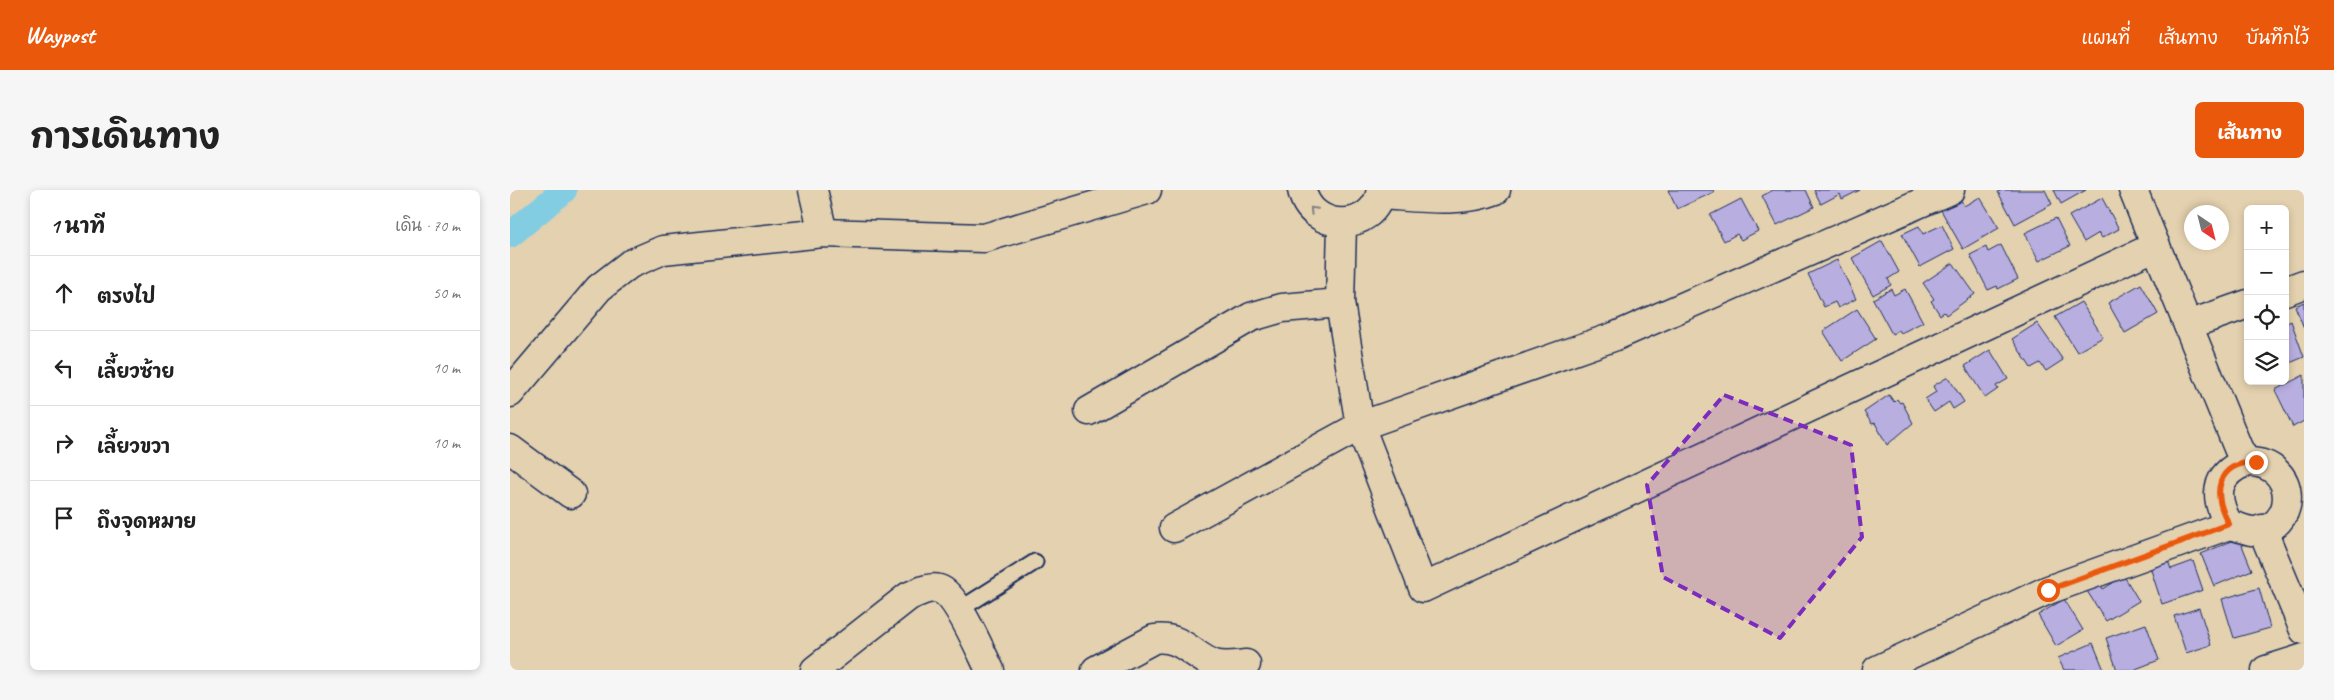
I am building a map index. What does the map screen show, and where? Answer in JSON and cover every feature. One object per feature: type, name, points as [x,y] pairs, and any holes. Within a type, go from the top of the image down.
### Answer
[{"type":"street","points":[[812,190],[823,233]]},
{"type":"street","points":[[510,393],[598,288],[630,264],[663,250],[823,233],[984,238],[1147,190]]},
{"type":"street","points":[[1302,190],[1308,205],[1316,215],[1328,221],[1342,224],[1354,222],[1366,216],[1374,206],[1380,193],[1433,198],[1483,196],[1496,190]]},
{"type":"street","points":[[1174,528],[1360,426],[1616,336],[1950,190]]},
{"type":"street","points":[[2133,190],[2238,448],[2246,462]]},
{"type":"street","points":[[1342,224],[1340,303],[1360,426],[1423,588],[2156,246]]},
{"type":"street","points":[[2289,290],[2304,284]]},
{"type":"street","points":[[1089,411],[1251,318],[1282,308],[1340,303]]},
{"type":"street","points":[[2188,325],[2244,305]]},
{"type":"street","points":[[510,449],[571,494]]},
{"type":"street","points":[[1877,670],[2048,590],[2229,524],[2253,531],[2262,530],[2272,525],[2285,509],[2293,474],[2276,470],[2267,464],[2246,462],[2227,472],[2218,491],[2222,511],[2229,524]]},
{"type":"street","points":[[2262,530],[2304,630]]},
{"type":"street","points":[[815,670],[909,596],[925,590],[938,589],[947,594],[959,610],[990,670]]},
{"type":"street","points":[[1096,670],[1154,639],[1162,638],[1172,640],[1193,650],[1215,664],[1224,666],[1246,664]]},
{"type":"street","points":[[2266,670],[2304,658]]},
{"type":"lane","points":[[959,610],[1035,562]]},
{"type":"highlighted area","points":[[1724,395],[1851,445],[1862,537],[1780,638],[1663,577],[1647,485]]},
{"type":"building","points":[[1668,190],[1713,190],[1714,192],[1677,209]]},
{"type":"building","points":[[1773,190],[1806,190],[1814,207],[1777,225],[1762,196]]},
{"type":"building","points":[[1814,190],[1860,190],[1842,199],[1840,194],[1821,204]]},
{"type":"building","points":[[2002,190],[2045,190],[2052,204],[2015,224],[1998,192]]},
{"type":"building","points":[[2054,190],[2086,190],[2061,204]]},
{"type":"building","points":[[1958,194],[1964,206],[1980,197],[1999,228],[1963,249],[1938,205]]},
{"type":"building","points":[[2102,198],[2119,229],[2102,238],[2099,233],[2084,242],[2069,216]]},
{"type":"building","points":[[1741,199],[1758,231],[1741,240],[1737,234],[1724,241],[1710,215]]},
{"type":"building","points":[[2056,218],[2070,246],[2039,261],[2025,233]]},
{"type":"building","points":[[1942,225],[1954,249],[1920,267],[1902,234],[1919,226],[1923,234]]},
{"type":"building","points":[[1882,241],[1899,272],[1888,279],[1891,285],[1873,295],[1852,258]]},
{"type":"building","points":[[2001,245],[2018,279],[1998,289],[1997,286],[1988,290],[1970,255],[1986,247],[1988,252]]},
{"type":"building","points":[[1837,260],[1856,299],[1838,308],[1835,302],[1824,307],[1808,274]]},
{"type":"building","points":[[1953,263],[1975,294],[1946,315],[1944,312],[1940,315],[1931,301],[1934,299],[1923,283]]},
{"type":"building","points":[[2141,284],[2158,314],[2125,333],[2108,303]]},
{"type":"building","points":[[1891,289],[1894,295],[1905,289],[1923,322],[1901,333],[1899,330],[1892,334],[1873,299]]},
{"type":"building","points":[[2081,302],[2103,337],[2077,352],[2055,317]]},
{"type":"building","points":[[2304,302],[2304,328],[2295,306]]},
{"type":"building","points":[[1857,309],[1876,339],[1842,361],[1823,331]]},
{"type":"building","points":[[2291,321],[2304,357],[2289,363],[2289,340],[2289,322]]},
{"type":"building","points":[[2037,323],[2063,360],[2046,371],[2040,363],[2031,368],[2012,339]]},
{"type":"building","points":[[1990,350],[2008,379],[1996,386],[1998,389],[1985,398],[1965,366]]},
{"type":"building","points":[[2304,375],[2304,421],[2293,427],[2275,390],[2289,385],[2289,383]]},
{"type":"building","points":[[1948,377],[1964,402],[1953,409],[1949,402],[1934,412],[1925,399],[1936,392],[1933,386]]},
{"type":"building","points":[[1889,395],[1894,402],[1897,399],[1900,403],[1902,402],[1913,423],[1887,445],[1875,423],[1872,424],[1864,412]]},
{"type":"building","points":[[2239,538],[2252,570],[2214,586],[2201,554]]},
{"type":"building","points":[[2168,561],[2171,569],[2193,561],[2203,590],[2162,604],[2150,567]]},
{"type":"building","points":[[2124,576],[2139,601],[2106,621],[2087,591],[2100,584],[2103,589]]},
{"type":"building","points":[[2259,588],[2270,628],[2234,638],[2222,599]]},
{"type":"building","points":[[2064,599],[2083,630],[2056,646],[2038,615]]},
{"type":"building","points":[[2199,608],[2211,645],[2186,653],[2174,616]]},
{"type":"building","points":[[2146,624],[2159,660],[2133,670],[2117,670],[2106,638]]},
{"type":"building","points":[[2093,643],[2104,670],[2064,670],[2058,658]]},
{"type":"waterway","points":[[510,235],[564,190]]},
{"type":"route","points":[[2048,590],[2229,524],[2218,501],[2221,481],[2227,472],[2236,466],[2246,462],[2256,462]]}]
